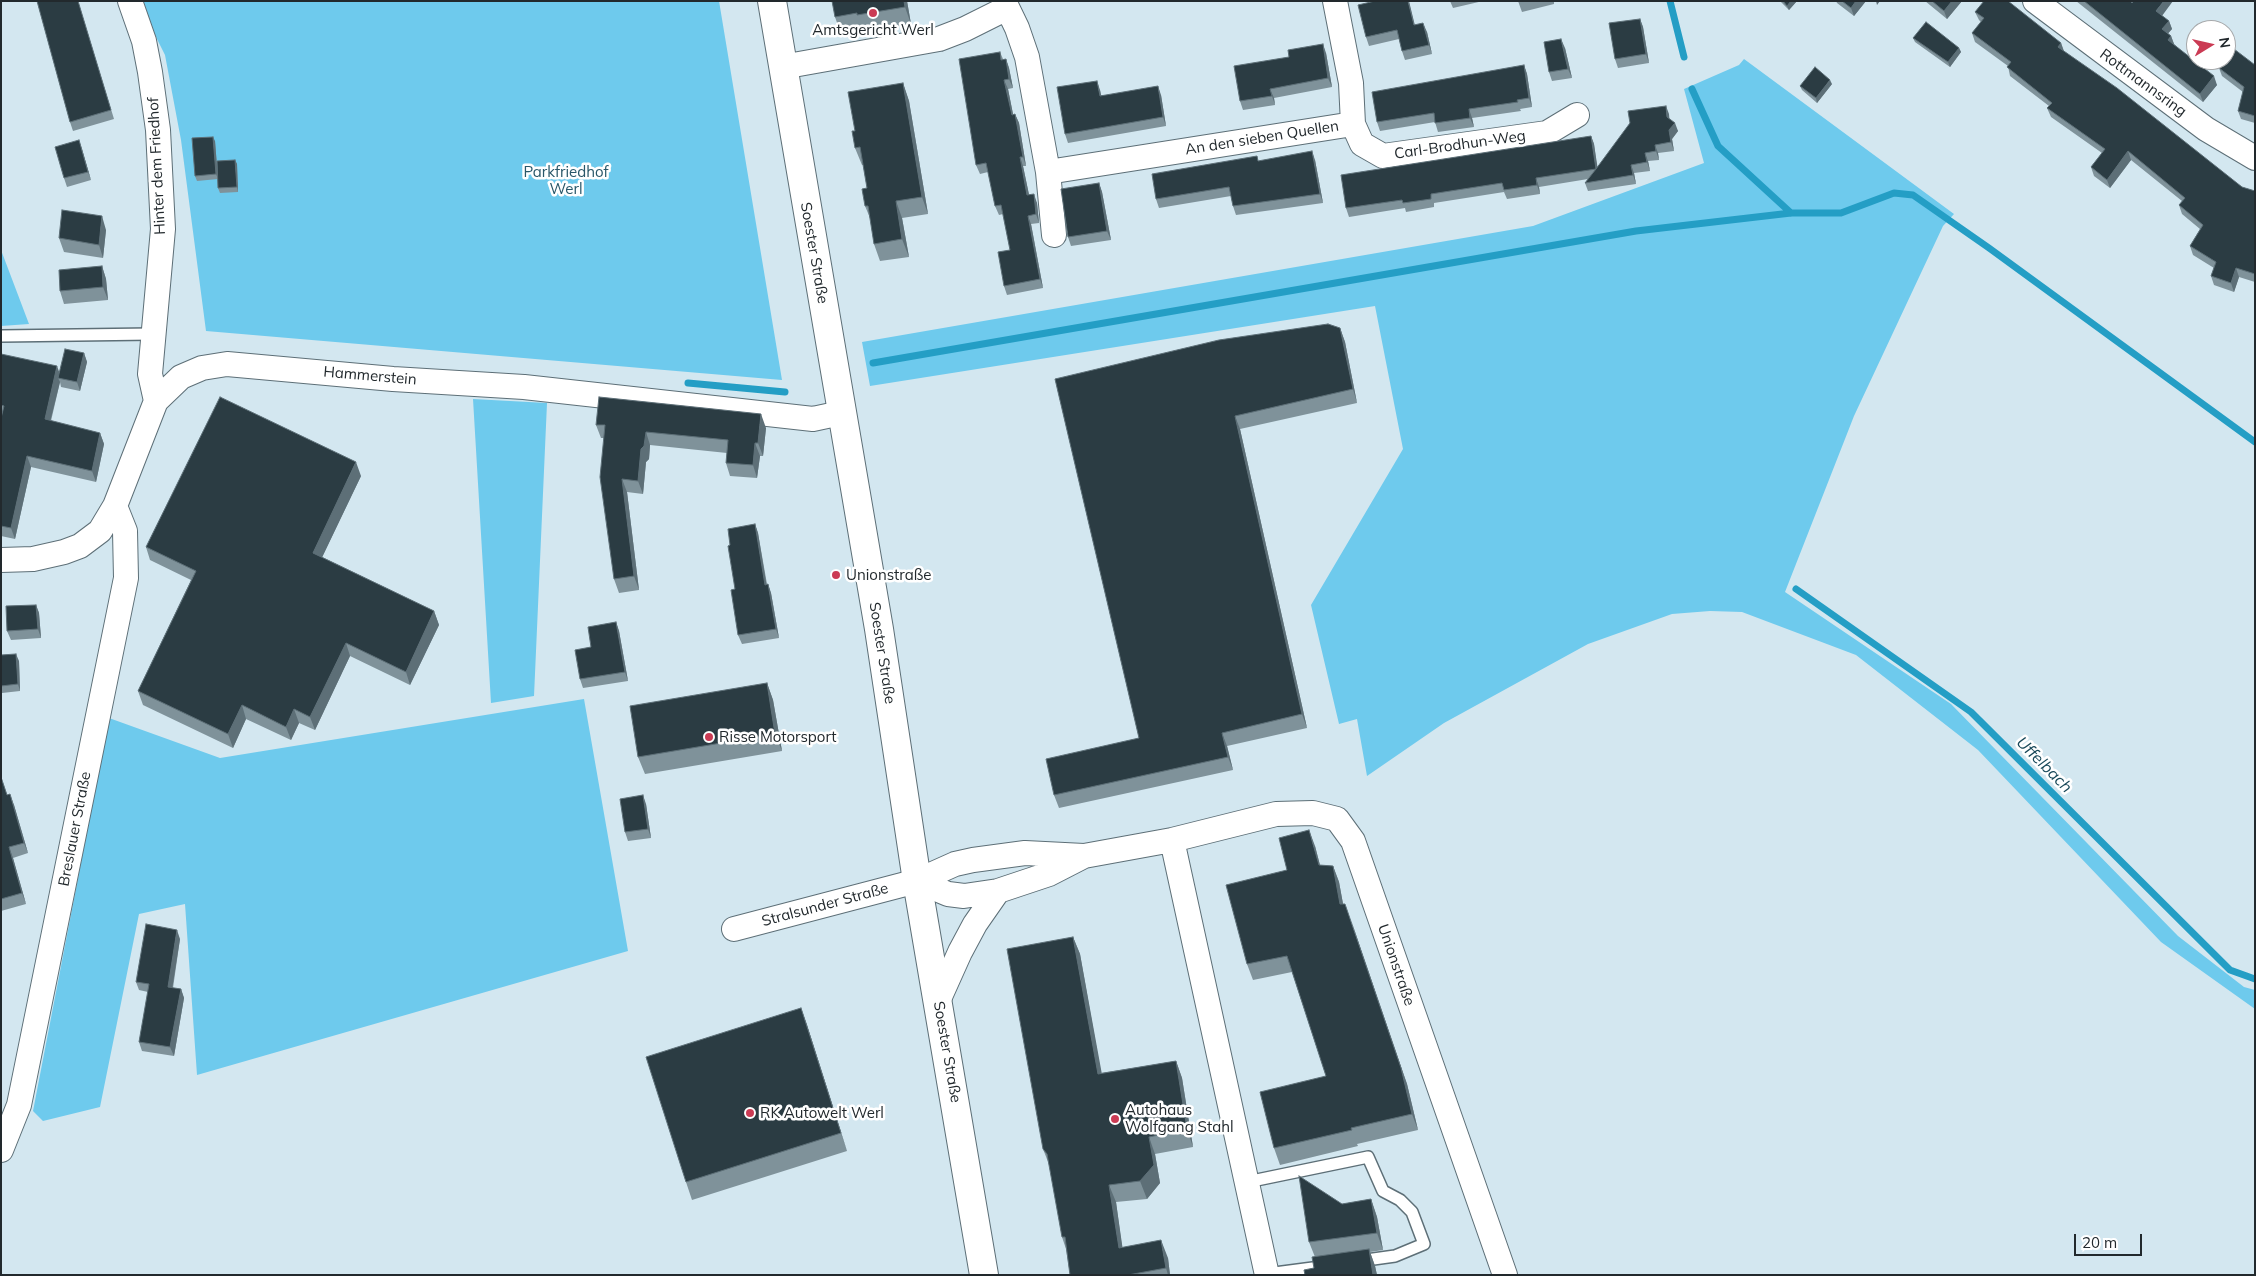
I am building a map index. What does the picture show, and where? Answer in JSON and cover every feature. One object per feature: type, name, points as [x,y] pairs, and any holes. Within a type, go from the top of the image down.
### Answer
[{"type":"main road","name":"Soester Straße","points":[[772,1],[879,629],[917,880],[984,1275]]},
{"type":"street","name":"Hinter dem Friedhof","points":[[130,1],[144,41],[158,130],[163,229],[152,334],[150,374],[156,402]]},
{"type":"street","name":"An den sieben Quellen","points":[[1048,172],[1353,124],[1351,82],[1335,1]]},
{"type":"street","name":"Rottmannsring","points":[[2035,1],[2206,129],[2255,158]]},
{"type":"street","points":[[782,67],[939,38],[965,29],[1006,4],[1027,57],[1048,172],[1054,235]]},
{"type":"street","name":"Carl-Brodhun-Weg","points":[[1353,124],[1362,144],[1383,156],[1547,134],[1578,115]]},
{"type":"street","name":"Hammerstein","points":[[1,560],[33,559],[80,546],[100,531],[115,506],[156,402],[181,377],[202,368],[226,364],[393,379],[524,387],[813,419],[842,413]]},
{"type":"street","name":"Breslauer Straße","points":[[1,1150],[19,1105],[126,578],[125,531],[115,506]]},
{"type":"street","name":"Unionstraße","points":[[917,880],[955,864],[981,859],[1025,853],[1084,856],[1172,840],[1276,814],[1313,813],[1336,819],[1353,841],[1504,1275]]},
{"type":"street","points":[[1172,840],[1267,1275]]},
{"type":"street","name":"Unionstraße","points":[[917,880],[948,894],[964,896],[998,891],[1049,874],[1084,856]]},
{"type":"street","name":"Stralsunder Straße","points":[[734,929],[917,880]]},
{"type":"street","points":[[938,1001],[960,952],[998,891]]},
{"type":"lane","points":[[1,336],[152,334]]},
{"type":"lane","points":[[1247,1182],[1368,1157],[1382,1191],[1400,1200],[1412,1212],[1424,1244],[1395,1256],[1267,1275]]},
{"type":"green space","name":"Parkfriedhof Werl","points":[[138,1],[719,1],[782,380],[206,331],[181,140],[165,55]]},
{"type":"green space","points":[[1744,59],[1954,214],[1943,226],[1854,416],[1785,592],[1951,704],[2178,936],[2244,987],[2255,990],[2255,1009],[2161,942],[1978,750],[1856,655],[1742,612],[1710,611],[1672,614],[1588,644],[1444,723],[1367,776],[1357,719],[1339,724],[1311,605],[1403,449],[1375,306],[870,386],[862,342],[1533,226],[1704,163],[1684,89],[1739,65]]},
{"type":"green space","points":[[1,250],[29,324],[1,326]]},
{"type":"green space","points":[[473,399],[547,403],[534,696],[491,703]]},
{"type":"green space","points":[[584,699],[628,951],[197,1075],[185,904],[139,914],[100,1107],[43,1121],[33,1111],[109,718],[220,758]]},
{"type":"building","points":[[37,1],[78,1],[111,110],[70,122]]},
{"type":"building","points":[[832,1],[904,1],[905,7],[835,17]]},
{"type":"building","points":[[1375,1],[1408,1],[1414,25],[1423,23],[1429,45],[1402,51],[1397,30],[1366,37],[1358,5]]},
{"type":"building","points":[[1783,1],[1791,1],[1787,6]]},
{"type":"building","points":[[1842,1],[1856,1],[1851,8]]},
{"type":"building","points":[[1932,1],[1952,1],[1944,11]]},
{"type":"building","points":[[1984,1],[2008,1],[2061,43],[2058,47],[2117,88],[2242,187],[2255,191],[2255,274],[2236,268],[2231,283],[2211,276],[2216,262],[2190,246],[2203,225],[2179,205],[2185,198],[2128,151],[2107,180],[2091,167],[2105,149],[2047,108],[2052,103],[2007,67],[2011,62],[1972,33],[1984,18],[1975,12]]},
{"type":"building","points":[[2084,1],[2130,1],[2132,3],[2134,1],[2164,1],[2156,11],[2169,21],[2162,29],[2171,36],[2168,40],[2186,54],[2186,70],[2206,70],[2214,76],[2200,94]]},
{"type":"building","points":[[1640,19],[1646,54],[1615,59],[1609,23]]},
{"type":"building","points":[[1926,22],[1959,48],[1948,62],[1913,38]]},
{"type":"building","points":[[1561,39],[1568,69],[1549,72],[1544,42]]},
{"type":"building","points":[[1323,44],[1328,78],[1270,89],[1272,96],[1240,101],[1234,66],[1289,57],[1288,50]]},
{"type":"building","points":[[2236,51],[2255,65],[2255,116],[2238,111],[2244,87],[2222,70],[2236,70]]},
{"type":"building","points":[[1000,52],[1001,60],[1006,59],[1009,79],[1004,80],[1012,115],[1015,114],[1023,157],[1020,157],[1027,195],[1034,194],[1036,214],[1028,216],[1040,279],[1004,286],[998,252],[1010,250],[1001,205],[995,206],[986,163],[976,165],[959,59]]},
{"type":"building","points":[[1524,65],[1529,98],[1517,100],[1518,102],[1469,109],[1470,118],[1435,123],[1434,113],[1377,122],[1372,92]]},
{"type":"building","points":[[1815,67],[1830,80],[1816,98],[1800,86]]},
{"type":"building","points":[[1097,81],[1100,96],[1158,86],[1163,117],[1065,134],[1057,87]]},
{"type":"building","points":[[903,83],[922,197],[896,201],[902,239],[874,244],[868,206],[865,206],[862,189],[867,188],[860,147],[855,148],[852,131],[855,131],[848,92]]},
{"type":"building","points":[[1666,106],[1667,117],[1675,123],[1669,130],[1671,142],[1655,145],[1656,151],[1645,153],[1647,162],[1631,165],[1633,175],[1585,183],[1630,123],[1628,111]]},
{"type":"building","points":[[1591,136],[1596,169],[1536,178],[1537,185],[1504,190],[1502,183],[1431,194],[1431,199],[1403,203],[1402,200],[1346,208],[1341,175]]},
{"type":"building","points":[[213,137],[216,174],[195,176],[192,138]]},
{"type":"building","points":[[79,140],[88,172],[64,178],[55,147]]},
{"type":"building","points":[[1312,151],[1320,194],[1233,206],[1229,187],[1156,199],[1152,174],[1257,156],[1258,161]]},
{"type":"building","points":[[235,160],[237,187],[218,188],[217,161]]},
{"type":"building","points":[[1099,183],[1107,231],[1068,237],[1061,189]]},
{"type":"building","points":[[62,210],[102,216],[99,245],[59,238]]},
{"type":"building","points":[[102,266],[103,287],[60,291],[59,270]]},
{"type":"building","points":[[1328,324],[1340,328],[1353,389],[1235,416],[1302,714],[1222,733],[1228,757],[1054,795],[1046,759],[1139,738],[1055,379],[1219,340]]},
{"type":"building","points":[[65,349],[84,353],[77,382],[58,378]]},
{"type":"building","points":[[1,354],[57,366],[45,419],[100,433],[92,471],[27,456],[11,528],[1,526],[1,418],[4,406],[1,405]]},
{"type":"building","points":[[220,397],[356,462],[313,553],[434,611],[406,672],[346,643],[310,717],[294,709],[286,727],[242,705],[228,734],[138,691],[196,571],[146,547]]},
{"type":"building","points":[[599,397],[761,414],[758,443],[755,443],[753,465],[726,463],[728,440],[646,432],[644,446],[641,449],[638,481],[622,479],[634,576],[614,579],[600,477],[605,425],[596,425]]},
{"type":"building","points":[[755,524],[765,585],[768,584],[776,629],[738,635],[731,590],[735,589],[728,546],[730,545],[728,529]]},
{"type":"building","points":[[36,605],[38,629],[7,631],[6,606]]},
{"type":"building","points":[[616,622],[625,672],[580,679],[575,650],[591,647],[588,627]]},
{"type":"building","points":[[16,654],[18,684],[1,686],[1,655]]},
{"type":"building","name":"Risse Motorsport","points":[[767,683],[775,734],[638,757],[630,706]]},
{"type":"building","points":[[1,777],[7,795],[10,794],[24,843],[9,847],[22,893],[1,899]]},
{"type":"building","points":[[643,795],[648,829],[625,832],[620,799]]},
{"type":"building","points":[[1309,830],[1319,865],[1333,866],[1340,904],[1345,904],[1401,1068],[1412,1114],[1274,1148],[1260,1092],[1326,1076],[1287,956],[1247,964],[1226,885],[1287,870],[1279,838]]},
{"type":"building","points":[[146,924],[177,930],[168,987],[181,989],[170,1047],[139,1042],[149,984],[136,982]]},
{"type":"building","name":"Autohaus Wolfgang Stahl","points":[[1073,937],[1098,1074],[1176,1061],[1187,1129],[1149,1137],[1154,1165],[1140,1181],[1109,1185],[1119,1248],[1161,1240],[1166,1268],[1128,1275],[1070,1275],[1065,1237],[1062,1237],[1047,1154],[1043,1149],[1007,949]]},
{"type":"building","name":"RK Autowelt Werl","points":[[801,1008],[841,1133],[686,1182],[646,1057]]},
{"type":"building","points":[[1299,1176],[1342,1204],[1371,1199],[1377,1233],[1309,1242]]},
{"type":"building","points":[[1369,1249],[1373,1275],[1305,1275],[1304,1270],[1314,1268],[1312,1257]]},
{"type":"waterway","points":[[1670,1],[1684,57]]},
{"type":"waterway","points":[[1692,89],[1718,146],[1791,213]]},
{"type":"waterway","points":[[873,363],[1636,231],[1791,213],[1841,213],[1894,193],[1913,195],[1989,248],[2255,442]]},
{"type":"waterway","points":[[688,383],[785,392]]},
{"type":"waterway","name":"Uffelbach","points":[[1796,589],[1971,712],[2230,970],[2255,979]]},
{"type":"place","name":"Amtsgericht Werl","points":[[873,13]]},
{"type":"place","name":"Unionstraße","points":[[836,575]]},
{"type":"place","name":"Risse Motorsport","points":[[709,737]]},
{"type":"place","name":"RK Autowelt Werl","points":[[750,1113]]},
{"type":"place","name":"Autohaus Wolfgang Stahl","points":[[1115,1119]]}]
